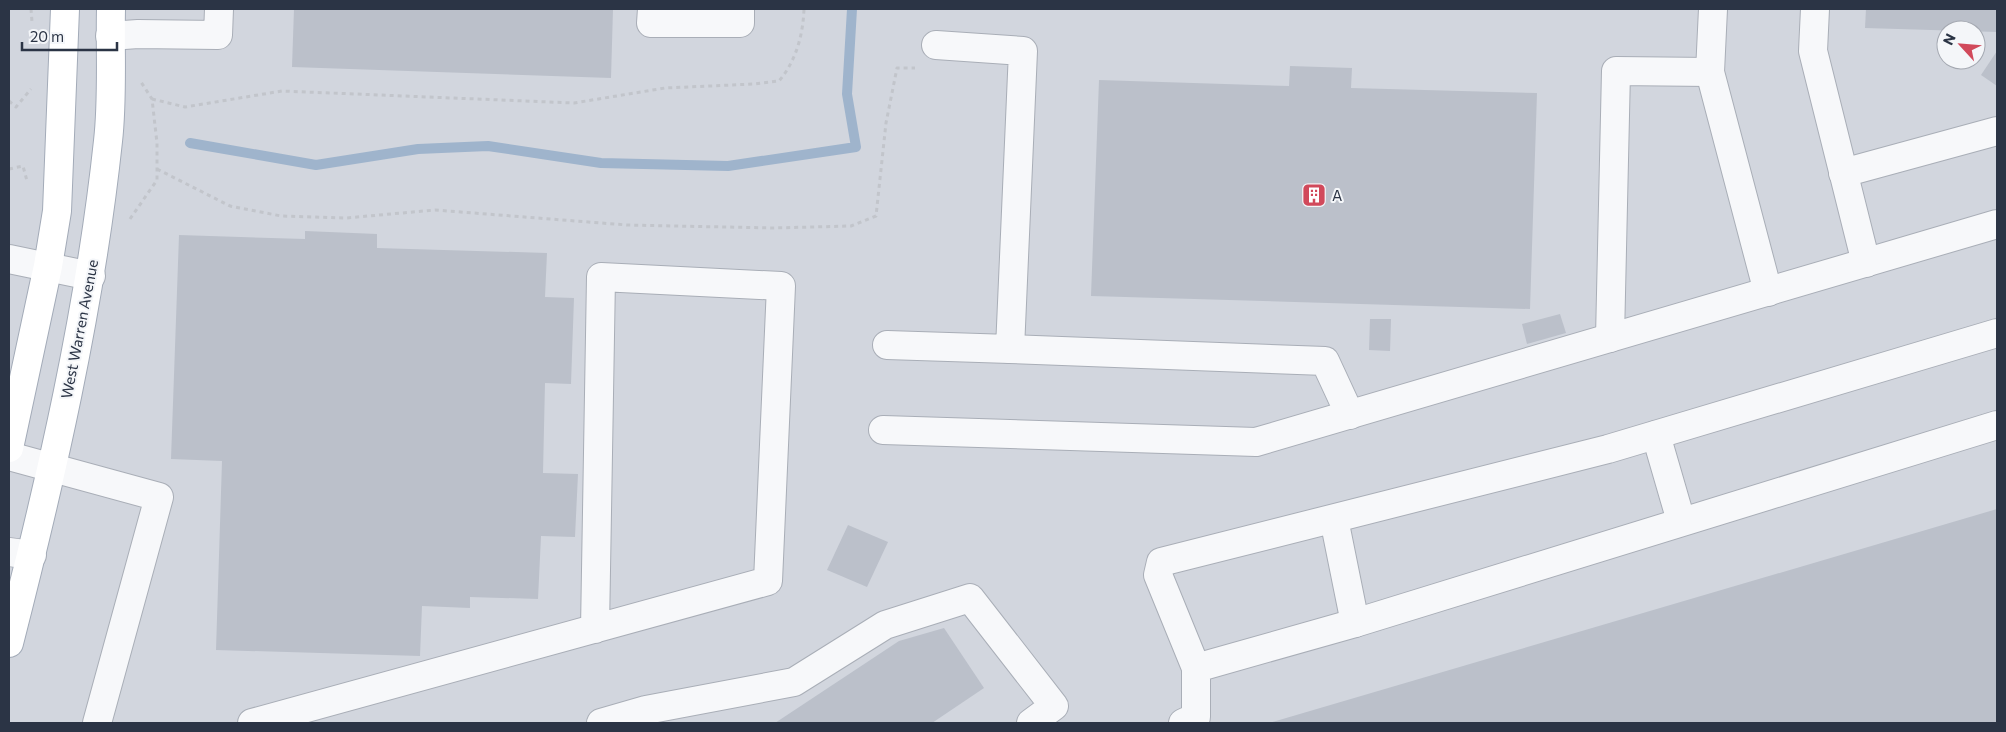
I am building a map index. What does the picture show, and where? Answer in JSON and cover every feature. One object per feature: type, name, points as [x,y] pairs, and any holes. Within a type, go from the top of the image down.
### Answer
[{"type":"main road","points":[[9,448],[48,266],[57,211],[65,9]]},
{"type":"main road","name":"West Warren Avenue","points":[[9,643],[20,553],[50,468],[91,276],[108,139],[111,9]]},
{"type":"lane","points":[[110,36],[138,34],[218,35],[219,9]]},
{"type":"lane","points":[[652,9],[652,23],[740,23],[740,9]]},
{"type":"lane","points":[[1713,9],[1710,72],[1768,292]]},
{"type":"lane","points":[[1815,9],[1813,52],[1866,263]]},
{"type":"lane","points":[[936,45],[1023,51],[1010,349]]},
{"type":"lane","points":[[1610,338],[1616,71],[1710,72]]},
{"type":"lane","points":[[1843,173],[1997,131]]},
{"type":"lane","points":[[883,430],[1256,442],[1997,224]]},
{"type":"lane","points":[[9,259],[91,276]]},
{"type":"lane","points":[[252,723],[595,629],[768,581],[781,286],[601,277],[595,629]]},
{"type":"lane","points":[[1183,723],[1196,717],[1196,668],[1158,575],[1161,562],[1656,435],[1997,333]]},
{"type":"lane","points":[[887,345],[1325,361],[1350,415]]},
{"type":"lane","points":[[1196,668],[1355,623],[1997,425]]},
{"type":"lane","points":[[1656,435],[1681,521]]},
{"type":"lane","points":[[9,456],[159,497],[97,723]]},
{"type":"lane","points":[[1334,519],[1355,623]]},
{"type":"lane","points":[[601,723],[646,710],[794,682],[885,626],[970,598],[1054,706],[1031,723]]},
{"type":"path","points":[[31,9],[32,27]]},
{"type":"path","points":[[152,99],[185,107],[282,91],[574,103],[665,88],[779,81],[791,67],[803,27],[804,9]]},
{"type":"path","points":[[157,170],[230,206],[281,216],[346,218],[435,210],[627,225],[773,228],[851,226],[876,216],[886,124],[897,68],[916,68]]},
{"type":"path","points":[[9,101],[16,106],[37,82]]},
{"type":"shaded area","points":[[9,9],[1997,9],[1997,723],[9,723]]},
{"type":"building","points":[[294,9],[613,9],[611,78],[292,67]]},
{"type":"building","points":[[1866,9],[1997,9],[1997,32],[1986,32],[1986,20],[1936,20],[1936,30],[1865,28]]},
{"type":"building","points":[[1997,51],[1997,86],[1981,75]]},
{"type":"building","name":"A","points":[[1290,66],[1352,68],[1351,88],[1537,93],[1530,309],[1091,296],[1099,80],[1289,86]]},
{"type":"building","points":[[305,231],[377,234],[377,248],[547,253],[545,297],[574,298],[571,384],[545,383],[543,473],[578,474],[575,537],[541,536],[538,599],[470,597],[470,608],[422,606],[420,656],[216,650],[222,461],[171,459],[179,235],[305,239]]},
{"type":"building","points":[[1560,314],[1566,333],[1527,344],[1522,324]]},
{"type":"building","points":[[1370,319],[1391,319],[1390,351],[1369,350]]},
{"type":"building","points":[[1997,509],[1997,723],[1269,723]]},
{"type":"building","points":[[848,525],[888,542],[867,587],[827,570]]},
{"type":"building","points":[[944,628],[984,688],[932,723],[775,723],[899,641]]},
{"type":"waterway","points":[[190,143],[316,165],[418,149],[488,146],[601,163],[728,166],[856,147],[847,94],[852,9]]},
{"type":"place","name":"A","points":[[1314,195]]}]
